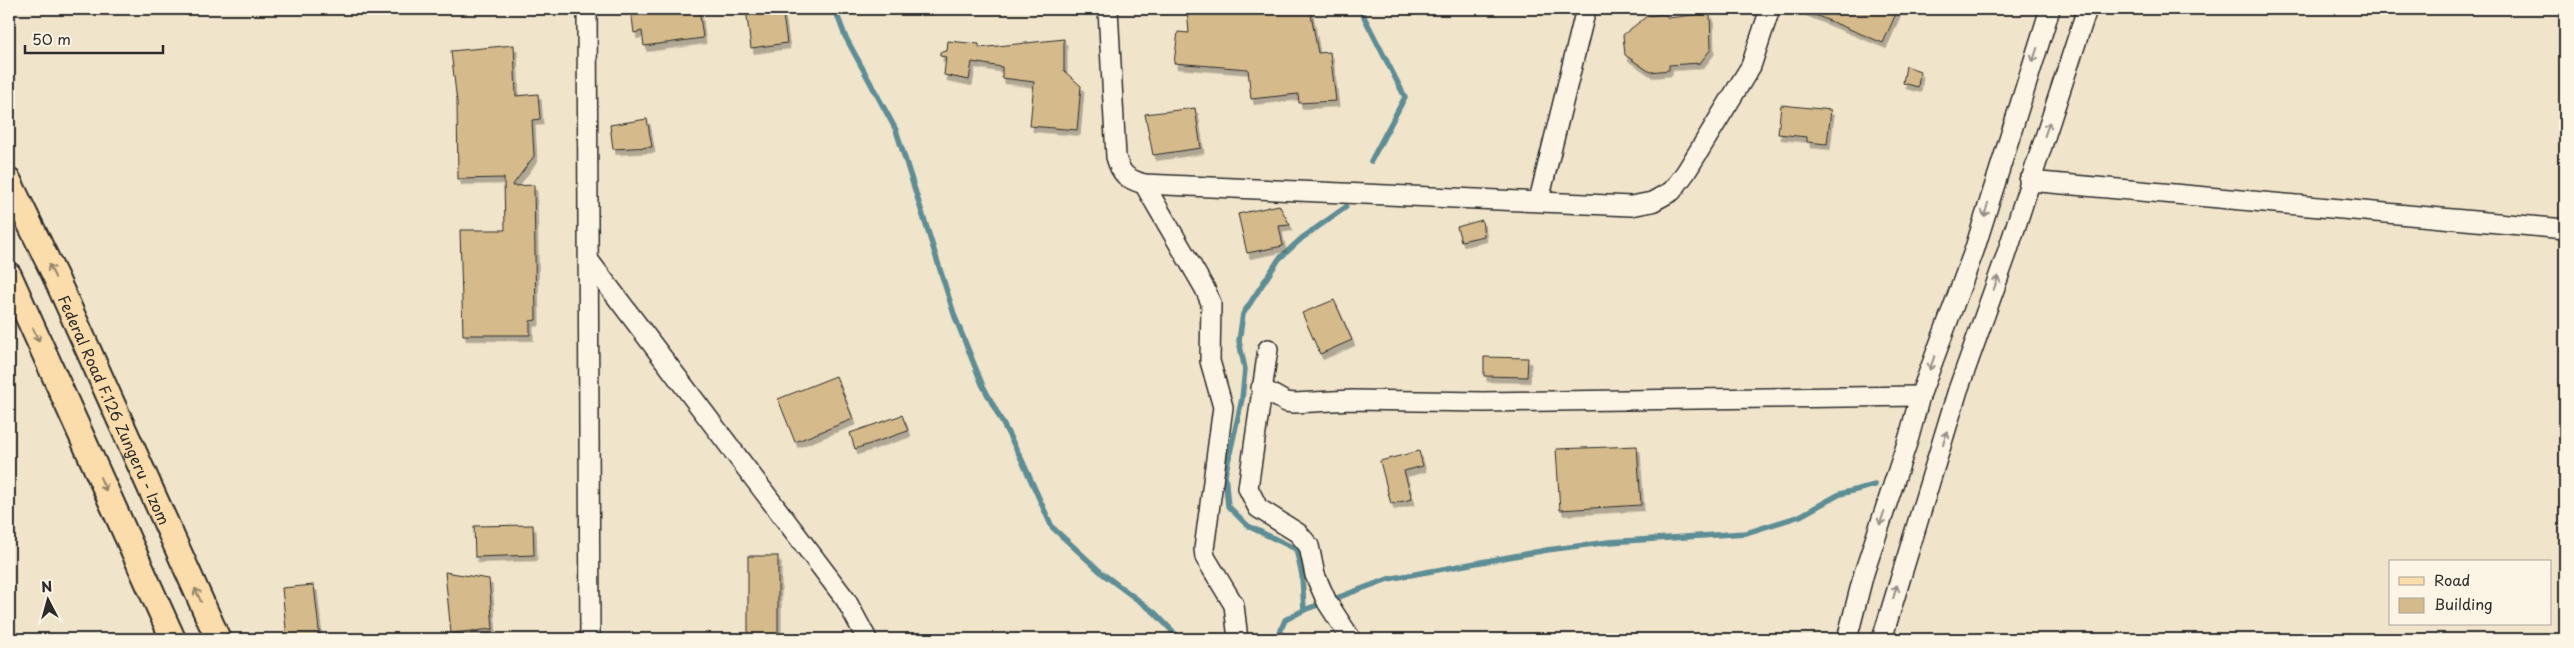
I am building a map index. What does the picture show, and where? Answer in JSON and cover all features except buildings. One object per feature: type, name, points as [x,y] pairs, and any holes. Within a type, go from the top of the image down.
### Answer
[{"type":"main road","name":"Federal Road F.126 Zungeru - Izom","points":[[9,182],[55,276],[218,639]]},
{"type":"main road","points":[[9,275],[173,639]]},
{"type":"street","points":[[587,9],[590,262],[590,639]]},
{"type":"street","points":[[1108,9],[1116,157],[1120,172],[1129,180],[1144,184],[1539,200],[1631,206],[1652,202],[1672,191],[1686,172],[1751,66],[1770,9]]},
{"type":"street","points":[[1539,200],[1586,9]]},
{"type":"street","points":[[1847,639],[1864,573],[1909,437],[1920,396],[1974,251],[2050,9]]},
{"type":"street","points":[[1882,639],[1899,577],[1944,444],[1958,390],[2087,9]]},
{"type":"street","points":[[2030,181],[2565,229]]},
{"type":"street","points":[[1144,184],[1205,288],[1211,303],[1210,361],[1222,407],[1204,549],[1205,557],[1234,605],[1238,639]]},
{"type":"street","points":[[590,262],[846,600],[867,639]]},
{"type":"street","points":[[1268,348],[1248,488],[1258,508],[1298,533],[1309,546],[1315,575],[1327,602],[1351,639]]},
{"type":"street","points":[[1261,388],[1286,402],[1294,403],[1352,400],[1483,402],[1920,396]]},
{"type":"waterway","points":[[835,9],[845,36],[896,130],[955,317],[982,384],[1020,456],[1052,527],[1103,574],[1154,612],[1180,639]]},
{"type":"waterway","points":[[1360,9],[1405,97],[1371,161]]},
{"type":"waterway","points":[[1304,610],[1302,575],[1296,549],[1248,526],[1228,506],[1225,475],[1242,399],[1245,369],[1239,341],[1243,314],[1279,259],[1302,238],[1346,207]]},
{"type":"waterway","points":[[1277,639],[1285,620],[1304,610],[1388,579],[1547,550],[1609,542],[1746,533],[1800,516],[1840,494],[1875,485]]}]
